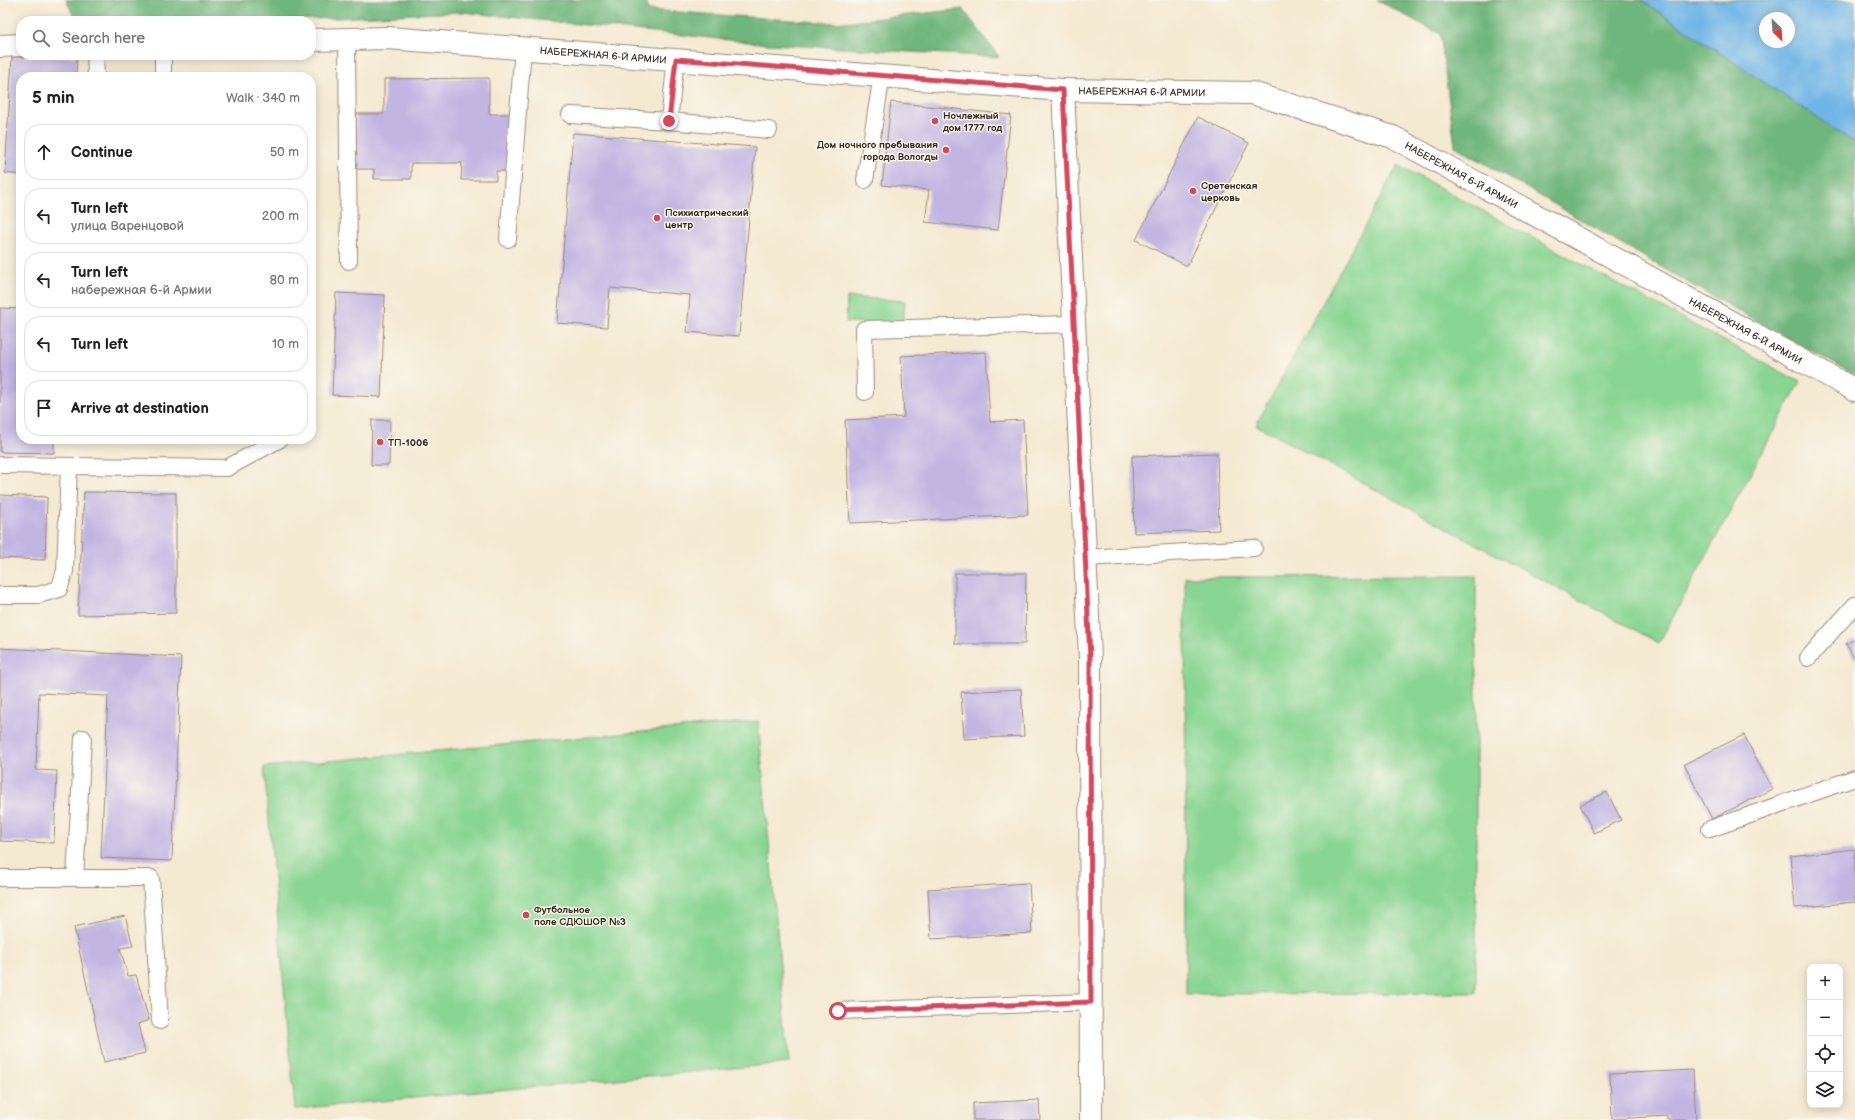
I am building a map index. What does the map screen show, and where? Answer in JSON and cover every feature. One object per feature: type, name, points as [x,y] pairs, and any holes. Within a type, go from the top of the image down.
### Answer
[{"type":"street","name":"НАБЕРЕЖНАЯ 6-Й АРМИИ","points":[[316,40],[388,38],[1063,90],[1252,93],[1393,137],[1855,390]]},
{"type":"street","points":[[0,46],[16,46]]},
{"type":"street","points":[[1063,90],[1090,666],[1091,1120]]},
{"type":"lane","points":[[347,39],[349,261]]},
{"type":"lane","points":[[508,239],[523,48]]},
{"type":"lane","points":[[669,121],[676,59]]},
{"type":"lane","points":[[95,60],[96,72]]},
{"type":"lane","points":[[163,60],[163,72]]},
{"type":"lane","points":[[865,180],[882,75]]},
{"type":"lane","points":[[570,115],[669,121],[769,130]]},
{"type":"lane","points":[[865,392],[864,330],[1075,324]]},
{"type":"lane","points":[[0,465],[227,468],[271,444]]},
{"type":"lane","points":[[0,596],[38,595],[59,589],[65,571],[69,466]]},
{"type":"lane","points":[[1086,558],[1254,548]]},
{"type":"lane","points":[[1808,658],[1855,605]]},
{"type":"lane","points":[[75,878],[83,738]]},
{"type":"lane","points":[[1710,829],[1855,778]]},
{"type":"lane","points":[[0,878],[151,878],[160,1021]]},
{"type":"lane","points":[[838,1011],[1091,1002]]},
{"type":"green space","points":[[66,0],[643,0],[649,10],[835,23],[963,9],[999,57],[767,44],[462,12],[316,19],[316,16],[74,16]]},
{"type":"green space","points":[[1377,0],[1641,0],[1855,143],[1855,375],[1697,288],[1455,146],[1440,34]]},
{"type":"green space","points":[[1398,165],[1800,382],[1659,643],[1256,425]]},
{"type":"green space","points":[[847,297],[905,301],[903,325],[846,322]]},
{"type":"green space","points":[[1476,576],[1476,993],[1186,994],[1185,577]]},
{"type":"green space","name":"Футбольное поле СДЮШОР №3","points":[[758,721],[789,1063],[295,1109],[264,767]]},
{"type":"water","points":[[1641,0],[1855,0],[1855,143]]},
{"type":"building","points":[[12,57],[16,57],[16,60],[77,60],[76,72],[16,72],[16,174],[5,173]]},
{"type":"building","points":[[489,78],[489,114],[510,114],[510,171],[496,171],[496,180],[461,180],[462,163],[411,163],[411,179],[374,179],[374,169],[356,169],[356,114],[384,114],[384,79]]},
{"type":"building","name":"Дом ночного пребывания города Вологды","points":[[891,102],[1011,115],[998,230],[925,222],[929,190],[882,185]]},
{"type":"building","name":"Сретенская церковь","points":[[1198,117],[1249,143],[1187,266],[1136,240]]},
{"type":"building","name":"Психиатрический центр","points":[[573,133],[755,147],[739,336],[687,332],[690,295],[610,288],[607,327],[557,323]]},
{"type":"building","points":[[336,293],[385,295],[381,397],[332,395]]},
{"type":"building","points":[[0,308],[16,309],[16,444],[54,444],[54,453],[0,452]]},
{"type":"building","points":[[986,352],[990,422],[1023,420],[1028,515],[850,523],[845,420],[904,417],[901,356]]},
{"type":"building","name":"ТП-1006","points":[[372,420],[390,420],[389,465],[371,465]]},
{"type":"building","points":[[1217,453],[1219,530],[1134,533],[1132,456]]},
{"type":"building","points":[[84,492],[176,493],[176,613],[78,615]]},
{"type":"building","points":[[0,495],[47,497],[45,560],[0,558]]},
{"type":"building","points":[[955,573],[1026,573],[1025,644],[955,644]]},
{"type":"building","points":[[1855,639],[1855,660],[1846,644]]},
{"type":"building","points":[[0,648],[181,657],[172,861],[101,858],[108,696],[39,693],[36,770],[57,771],[54,843],[0,841]]},
{"type":"building","points":[[1021,689],[1024,736],[964,739],[961,692]]},
{"type":"building","points":[[1744,735],[1772,789],[1712,819],[1684,764]]},
{"type":"building","points":[[1607,792],[1621,820],[1594,833],[1580,805]]},
{"type":"building","points":[[1855,849],[1855,902],[1795,908],[1790,856]]},
{"type":"building","points":[[1029,883],[1032,933],[931,939],[928,889]]},
{"type":"building","points":[[125,916],[133,946],[120,948],[128,976],[136,975],[149,1020],[138,1024],[145,1053],[104,1062],[74,927]]},
{"type":"building","points":[[1693,1070],[1696,1120],[1667,1120],[1667,1116],[1612,1119],[1610,1074]]},
{"type":"building","points":[[1039,1100],[1040,1120],[973,1120],[973,1103]]},
{"type":"place","name":"Ночлежный дом 1777 год","points":[[935,121]]},
{"type":"place","name":"Дом ночного пребывания города Вологды","points":[[946,150]]},
{"type":"place","name":"Сретенская церковь","points":[[1193,191]]},
{"type":"place","name":"Психиатрический центр","points":[[657,218]]},
{"type":"place","name":"ТП-1006","points":[[380,442]]},
{"type":"place","name":"Футбольное поле СДЮШОР №3","points":[[526,915]]},
{"type":"route","points":[[669,121],[676,59],[1063,90],[1090,658],[1091,1002],[838,1011]]}]
